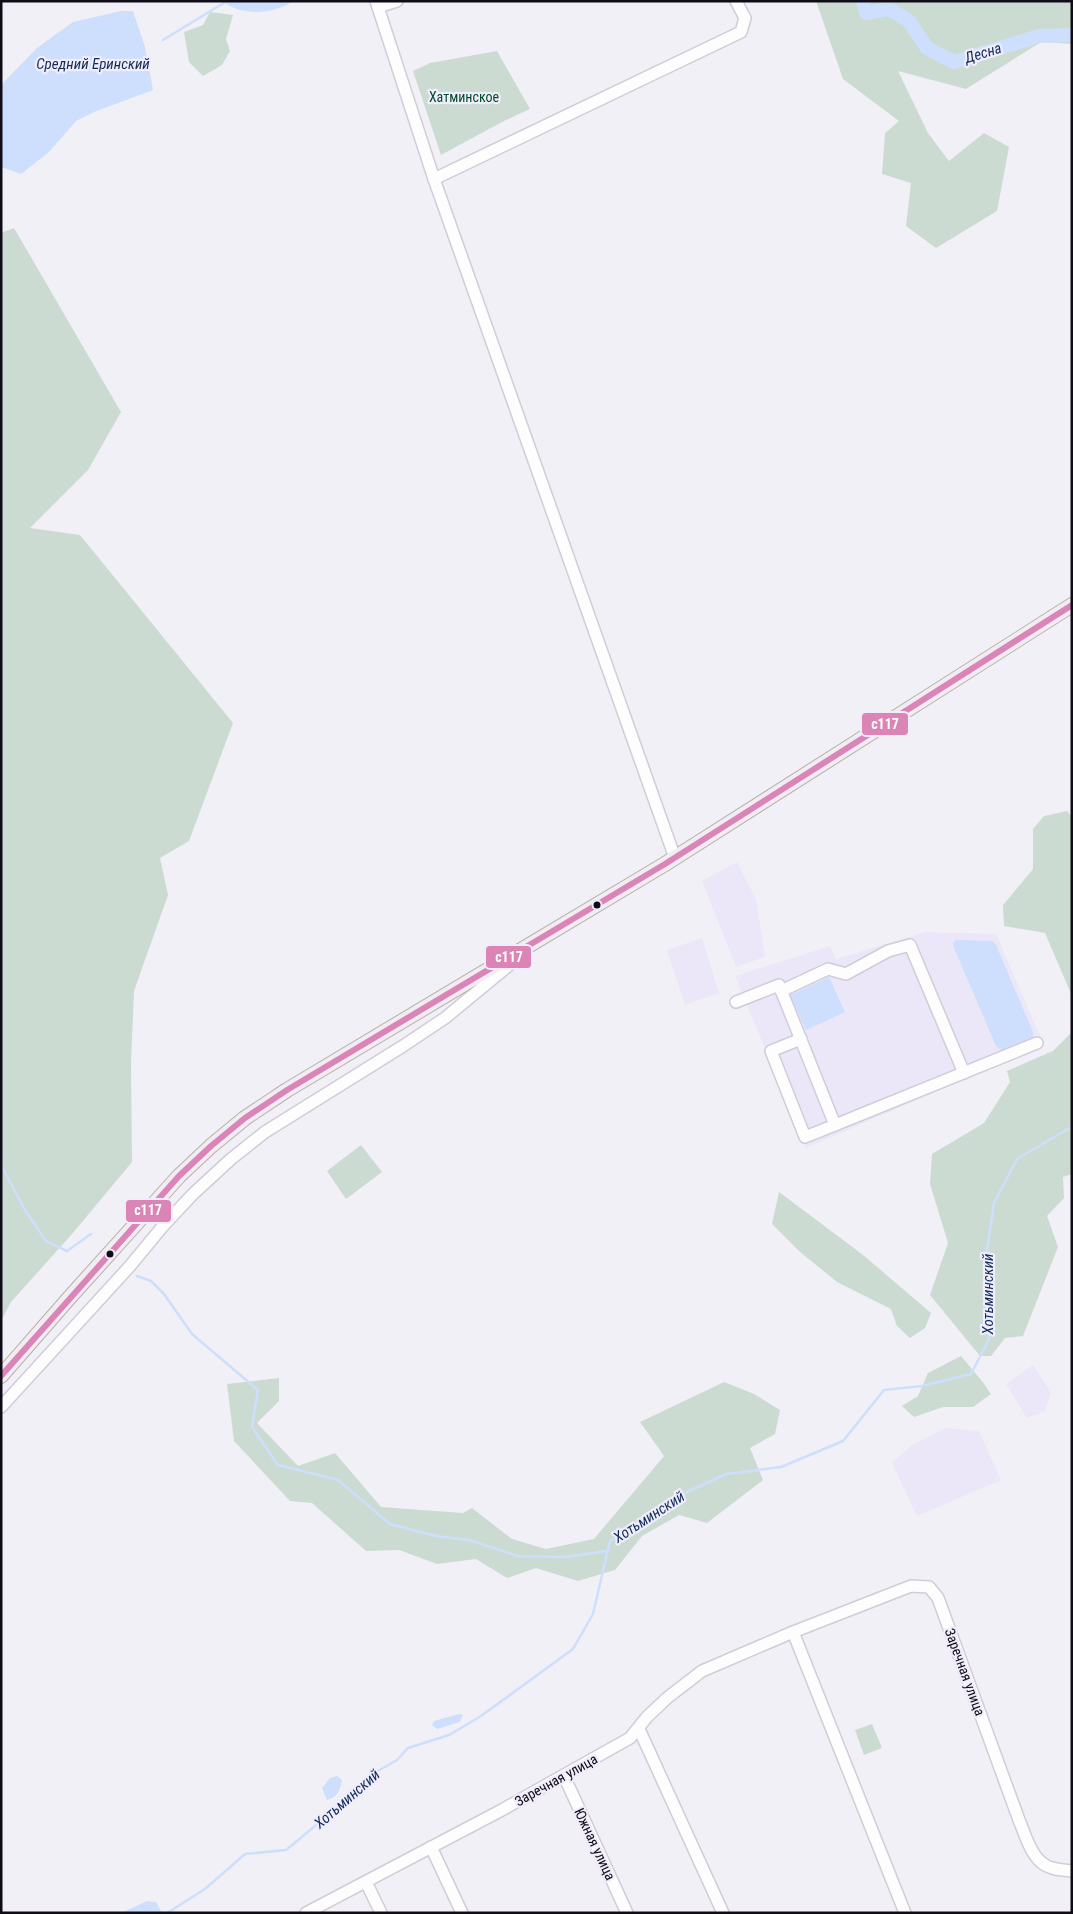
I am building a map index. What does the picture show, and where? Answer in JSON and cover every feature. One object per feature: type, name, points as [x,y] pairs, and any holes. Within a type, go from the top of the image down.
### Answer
[{"type":"main road","points":[[1,1376],[179,1176],[244,1118],[287,1090],[675,858],[1072,604]]},
{"type":"street","points":[[396,1],[377,4],[434,179],[675,858]]},
{"type":"street","points":[[434,179],[741,32],[745,18],[736,1]]},
{"type":"street","points":[[1,1407],[130,1266],[163,1226],[193,1194],[231,1159],[265,1132],[445,1018],[540,940]]},
{"type":"street","points":[[781,991],[828,969],[846,974],[888,951],[910,945],[964,1073]]},
{"type":"street","points":[[736,1002],[779,985],[835,1126]]},
{"type":"street","points":[[800,1039],[771,1051],[806,1137],[1037,1043]]},
{"type":"street","name":"Заречная улица","points":[[306,1913],[564,1776],[630,1738],[647,1717],[667,1698],[702,1671],[793,1632],[911,1586],[929,1587],[938,1598],[1019,1820],[1034,1854],[1041,1863],[1050,1868],[1072,1870]]},
{"type":"street","points":[[793,1632],[905,1913]]},
{"type":"street","points":[[639,1729],[723,1913]]},
{"type":"street","name":"Южная улица","points":[[564,1776],[627,1913]]},
{"type":"street","points":[[431,1847],[462,1913]]},
{"type":"street","points":[[366,1882],[381,1913]]},
{"type":"shaded area","points":[[737,862],[756,899],[765,957],[736,967],[702,881]]},
{"type":"shaded area","points":[[925,932],[996,934],[1044,1045],[806,1148],[735,976],[830,946],[836,959]]},
{"type":"shaded area","points":[[702,938],[719,993],[685,1005],[667,950]]},
{"type":"shaded area","points":[[1033,1365],[1051,1392],[1045,1411],[1027,1418],[1006,1384]]},
{"type":"shaded area","points":[[946,1428],[979,1431],[1001,1480],[917,1516],[892,1463],[912,1445]]},
{"type":"green space","points":[[816,1],[1072,1],[1072,44],[1041,42],[966,89],[898,71],[928,133],[949,161],[984,133],[1009,147],[997,211],[936,248],[906,226],[911,183],[882,174],[885,133],[899,121],[843,79]]},
{"type":"green space","points":[[210,12],[233,15],[226,39],[230,51],[222,65],[203,76],[189,62],[184,32],[203,25]]},
{"type":"green space","name":"Хатминское","points":[[497,51],[530,109],[441,155],[413,71],[430,63]]},
{"type":"green space","points":[[14,228],[121,412],[88,470],[30,528],[80,535],[233,723],[189,841],[160,858],[168,895],[134,991],[131,1063],[132,1162],[72,1234],[11,1302],[1,1321],[1,233]]},
{"type":"green space","points":[[1067,811],[1072,817],[1072,996],[1045,933],[1004,926],[1003,905],[1033,869],[1033,829],[1044,816]]},
{"type":"green space","points":[[1072,1032],[1072,1174],[1063,1177],[1064,1198],[1047,1216],[1058,1247],[1023,1336],[1005,1338],[991,1356],[980,1356],[930,1295],[948,1243],[930,1184],[932,1154],[984,1123],[1010,1082],[1007,1071],[1053,1051]]},
{"type":"green space","points":[[361,1145],[382,1172],[346,1199],[327,1171]]},
{"type":"green space","points":[[779,1192],[863,1255],[931,1313],[925,1328],[910,1338],[897,1326],[891,1309],[837,1282],[799,1251],[772,1224]]},
{"type":"green space","points":[[961,1356],[991,1394],[973,1407],[943,1407],[914,1417],[902,1406],[918,1396],[928,1373]]},
{"type":"green space","points":[[279,1378],[279,1401],[257,1423],[298,1466],[335,1453],[381,1507],[463,1513],[472,1508],[512,1539],[546,1549],[594,1539],[664,1456],[640,1422],[724,1382],[754,1394],[780,1410],[775,1434],[750,1448],[763,1480],[707,1523],[679,1515],[642,1536],[615,1570],[578,1581],[536,1568],[507,1578],[476,1559],[437,1564],[399,1550],[366,1551],[312,1503],[290,1501],[234,1441],[227,1384]]},
{"type":"green space","points":[[872,1724],[882,1748],[864,1755],[855,1730]]},
{"type":"water","points":[[223,1],[293,1],[277,9],[258,12],[239,10]]},
{"type":"water","name":"Средний Еринский","points":[[121,11],[133,11],[145,47],[153,90],[94,112],[76,121],[49,152],[21,174],[1,167],[1,85],[37,48],[73,22]]},
{"type":"water","points":[[956,940],[992,941],[996,945],[1033,1032],[1033,1039],[1009,1051],[996,1046],[954,948],[953,943]]},
{"type":"water","points":[[829,977],[845,1012],[806,1030],[790,995]]},
{"type":"water","points":[[459,1714],[463,1715],[460,1722],[437,1729],[432,1725],[434,1721]]},
{"type":"water","points":[[337,1776],[342,1780],[339,1790],[336,1795],[327,1800],[322,1788],[330,1778]]},
{"type":"water","points":[[147,1901],[156,1902],[162,1913],[121,1913]]},
{"type":"waterway","points":[[163,40],[227,1]]},
{"type":"waterway","name":"Десна","points":[[863,1],[866,13],[889,9],[909,21],[927,48],[954,62],[1039,36],[1072,35]]},
{"type":"waterway","name":"Хотьминский","points":[[334,1811],[353,1797],[369,1776],[397,1760],[408,1748],[449,1735],[481,1716],[573,1649],[593,1614],[610,1541],[674,1498],[726,1474],[781,1467],[843,1441],[884,1390],[922,1386],[971,1374],[989,1339],[985,1264],[994,1203],[1017,1159],[1072,1128]]},
{"type":"waterway","points":[[1,1165],[25,1210],[46,1241],[67,1251],[91,1234]]},
{"type":"waterway","points":[[137,1276],[151,1281],[164,1294],[192,1334],[258,1390],[252,1427],[278,1465],[338,1480],[390,1524],[436,1536],[469,1540],[518,1556],[564,1557],[607,1551]]},
{"type":"waterway","name":"Хотьминский","points":[[167,1913],[205,1889],[245,1854],[286,1850],[326,1817]]},
{"type":"transit line","name":"с117","points":[[1,1376],[179,1176],[245,1118],[287,1090],[665,864],[1072,605]]}]
